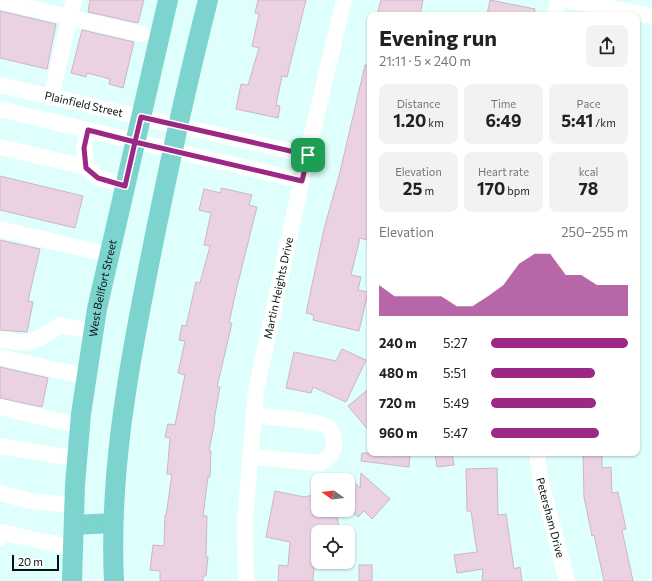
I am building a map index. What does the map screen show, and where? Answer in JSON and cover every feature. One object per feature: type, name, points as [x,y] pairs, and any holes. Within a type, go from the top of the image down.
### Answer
[{"type":"main road","name":"West Bellfort Street","points":[[72,581],[80,426],[94,332],[125,186],[168,0]]},
{"type":"main road","points":[[114,581],[114,523],[118,450],[122,413],[177,124],[208,0]]},
{"type":"main road","points":[[74,525],[114,523]]},
{"type":"street","points":[[51,97],[74,0]]},
{"type":"street","name":"Martin Heights Drive","points":[[246,581],[245,520],[256,391],[302,181],[344,0]]},
{"type":"street","points":[[556,12],[558,0]]},
{"type":"street","points":[[568,0],[631,12]]},
{"type":"street","points":[[0,1],[142,34]]},
{"type":"street","points":[[640,14],[652,16]]},
{"type":"street","name":"Plainfield Street","points":[[0,85],[308,155]]},
{"type":"street","points":[[0,109],[302,181]]},
{"type":"street","points":[[86,168],[84,148],[88,130]]},
{"type":"street","points":[[0,147],[86,168],[98,178],[125,186]]},
{"type":"street","points":[[0,229],[110,255]]},
{"type":"street","points":[[0,339],[20,344],[38,340],[60,325],[94,332]]},
{"type":"street","points":[[0,357],[87,377]]},
{"type":"street","points":[[0,407],[80,426]]},
{"type":"street","points":[[250,457],[320,463],[329,458],[334,448],[334,437],[329,428],[317,423],[253,415]]},
{"type":"street","points":[[0,446],[78,459]]},
{"type":"street","name":"Petersham Drive","points":[[537,456],[540,478],[566,581]]},
{"type":"street","points":[[0,493],[30,501],[75,505]]},
{"type":"street","points":[[0,534],[73,548]]},
{"type":"building","points":[[90,0],[144,0],[138,23],[88,12]]},
{"type":"building","points":[[258,0],[306,0],[287,77],[282,76],[276,105],[280,106],[278,118],[236,109],[241,84],[248,85],[259,48],[252,46],[259,14],[255,13]]},
{"type":"building","points":[[381,0],[423,0],[421,12],[378,12]]},
{"type":"building","points":[[490,0],[535,9],[534,12],[488,12]]},
{"type":"building","points":[[0,11],[56,24],[47,69],[0,58]]},
{"type":"building","points":[[82,30],[134,42],[123,88],[109,84],[110,79],[87,73],[86,77],[71,73]]},
{"type":"building","points":[[365,65],[367,65],[367,240],[360,238],[351,275],[361,277],[358,290],[367,292],[359,331],[313,320],[314,315],[306,313],[324,229],[340,172]]},
{"type":"building","points":[[0,176],[83,196],[75,228],[0,210]]},
{"type":"building","points":[[221,188],[252,195],[249,205],[257,207],[236,291],[229,323],[232,323],[217,387],[220,387],[209,451],[211,451],[210,477],[208,477],[203,516],[207,516],[206,557],[208,557],[206,576],[203,576],[203,581],[160,581],[160,571],[150,570],[153,545],[164,546],[165,515],[166,516],[172,474],[167,474],[170,438],[165,437],[168,424],[175,425],[185,375],[178,373],[185,341],[179,340],[182,325],[186,326],[196,282],[200,283],[210,246],[204,245],[211,213],[199,210],[204,189],[221,193]]},
{"type":"building","points":[[0,240],[40,249],[28,301],[33,302],[27,332],[0,330]]},
{"type":"building","points":[[342,349],[366,360],[346,402],[313,387],[311,393],[286,388],[294,352],[336,361]]},
{"type":"building","points":[[0,367],[48,378],[42,407],[0,398]]},
{"type":"building","points":[[367,390],[367,428],[348,406]]},
{"type":"building","points":[[362,453],[367,453],[367,456],[410,456],[409,467],[361,461]]},
{"type":"building","points":[[435,456],[452,456],[454,465],[437,467]]},
{"type":"building","points":[[583,456],[602,456],[602,468],[611,467],[612,493],[618,492],[626,529],[622,530],[633,581],[604,581],[594,535],[592,536],[584,497]]},
{"type":"building","points":[[497,468],[498,515],[506,514],[514,569],[520,567],[522,581],[482,581],[483,569],[457,573],[454,555],[477,552],[471,511],[467,511],[466,469]]},
{"type":"building","points":[[361,473],[390,499],[372,519],[364,511],[358,517],[355,514],[355,483],[360,488]]},
{"type":"building","points":[[275,491],[304,497],[311,496],[311,517],[337,517],[339,525],[311,525],[311,569],[314,569],[313,581],[278,581],[279,565],[288,566],[290,542],[266,537]]},
{"type":"building","points":[[359,565],[372,565],[372,581],[359,581]]},
{"type":"route","points":[[308,155],[141,117],[135,142],[88,130],[84,148],[86,168],[98,178],[125,186],[135,142],[302,181],[308,155]]}]
